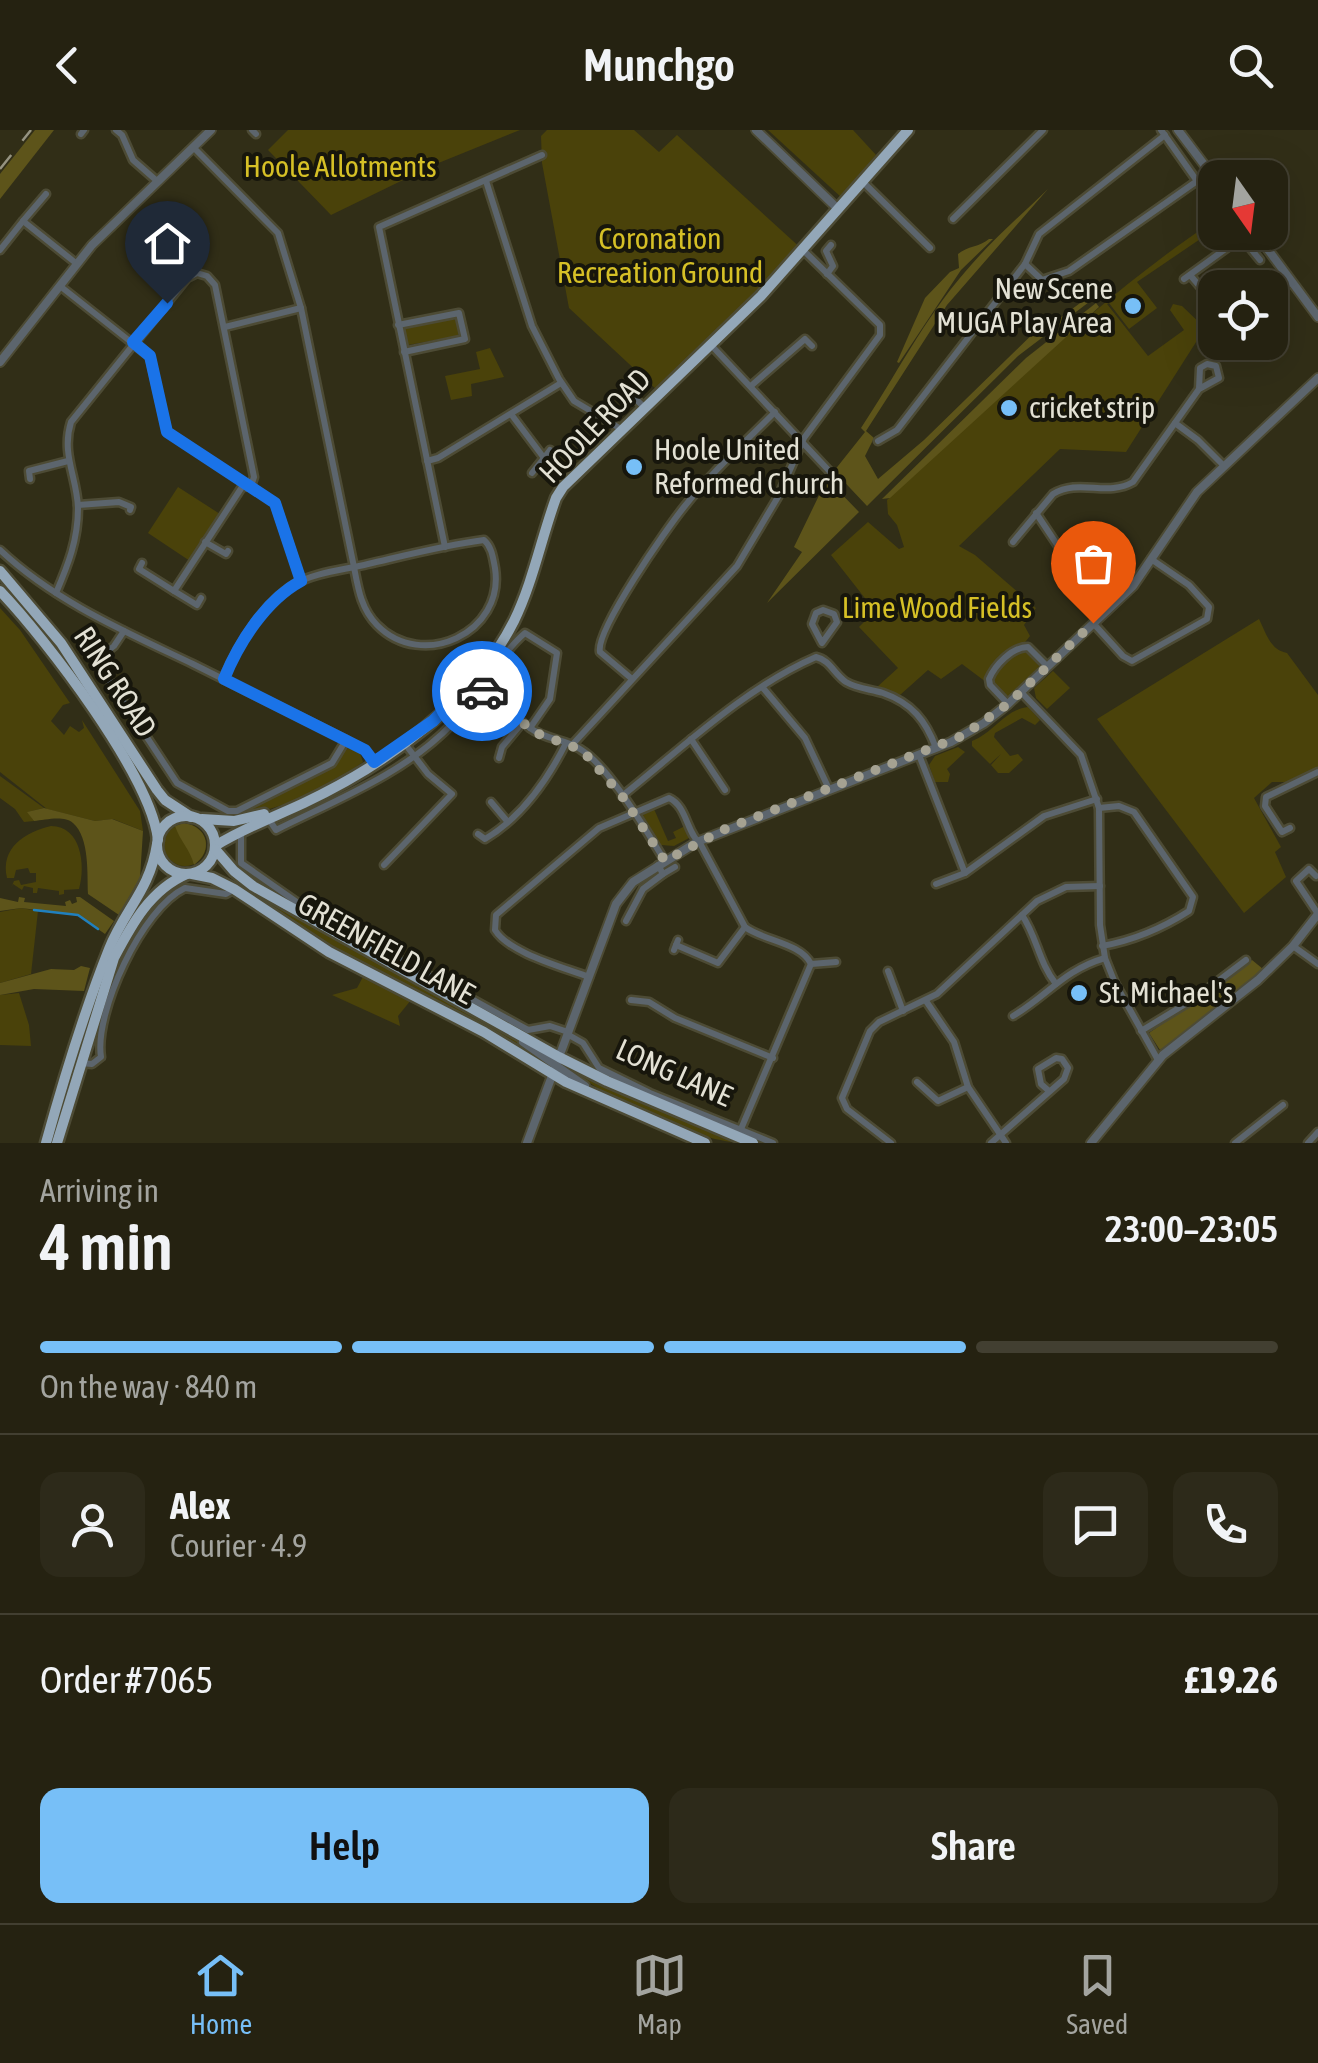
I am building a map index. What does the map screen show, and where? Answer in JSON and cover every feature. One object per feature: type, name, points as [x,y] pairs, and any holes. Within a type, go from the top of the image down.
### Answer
[{"type":"highway","name":"HOOLE ROAD","points":[[215,847],[304,803],[404,743],[433,721],[471,682],[513,624],[559,492],[804,250],[908,130]]},
{"type":"highway","name":"RING ROAD","points":[[0,572],[61,643],[157,790],[165,800],[194,818]]},
{"type":"highway","name":"RING ROAD","points":[[0,591],[42,638],[88,704],[150,804],[158,842]]},
{"type":"highway","name":"HOOLE ROAD","points":[[194,818],[234,822],[304,803]]},
{"type":"highway","points":[[46,1143],[56,1126],[81,1063],[105,985],[126,936],[155,894],[172,880],[208,865],[215,847],[211,830],[194,818],[182,817],[166,824],[144,889],[111,945],[56,1126],[57,1143]]},
{"type":"highway","points":[[158,842],[162,862],[189,874]]},
{"type":"highway","name":"GREENFIELD LANE","points":[[215,847],[234,871],[253,886],[496,1021],[556,1066]]},
{"type":"highway","name":"GREENFIELD LANE","points":[[189,874],[212,878],[234,889],[330,952],[538,1064],[556,1066]]},
{"type":"highway","name":"LONG LANE","points":[[556,1066],[606,1102],[706,1143]]},
{"type":"highway","name":"LONG LANE","points":[[556,1066],[623,1088],[753,1143]]},
{"type":"street","points":[[116,130],[133,160],[157,181]]},
{"type":"street","points":[[0,362],[113,223],[211,130]]},
{"type":"street","points":[[756,130],[838,209]]},
{"type":"street","points":[[953,219],[1043,130]]},
{"type":"street","points":[[1178,130],[1201,160]]},
{"type":"street","points":[[878,441],[897,430],[1025,264],[1039,234],[1163,133],[1197,181],[1069,271],[1042,280],[1025,264]]},
{"type":"street","points":[[194,148],[278,233],[301,308],[354,567],[362,602],[378,627],[402,640],[438,645],[470,632],[492,602],[496,574],[488,542],[445,547],[354,567],[301,581],[279,595],[265,612],[224,679]]},
{"type":"street","points":[[445,547],[379,227],[542,155]]},
{"type":"street","points":[[486,181],[532,326],[561,383],[573,400],[621,430]]},
{"type":"street","points":[[862,181],[930,248]]},
{"type":"street","points":[[0,250],[46,194]]},
{"type":"street","points":[[23,221],[77,264]]},
{"type":"street","points":[[827,274],[833,266],[826,252],[831,245]]},
{"type":"street","points":[[478,834],[485,840],[534,798],[569,744],[737,566],[778,497],[801,444],[880,335],[880,325],[804,250]]},
{"type":"street","points":[[1198,288],[1187,277],[1220,250]]},
{"type":"street","points":[[1252,250],[1260,260]]},
{"type":"street","points":[[1268,250],[1318,316]]},
{"type":"street","points":[[56,593],[72,557],[78,505],[66,440],[72,422],[133,342],[187,278],[197,273],[207,276],[215,285],[254,477],[251,486]]},
{"type":"street","points":[[1288,284],[1292,282]]},
{"type":"street","points":[[60,286],[150,356],[167,432],[278,507],[301,581]]},
{"type":"street","points":[[224,327],[301,308]]},
{"type":"street","points":[[398,325],[460,312],[465,339],[404,352]]},
{"type":"street","points":[[752,385],[805,339],[812,346]]},
{"type":"street","points":[[711,344],[834,476]]},
{"type":"street","points":[[527,1143],[616,904],[633,882],[697,842],[972,731],[1008,704],[1133,586],[1197,492],[1318,378]]},
{"type":"street","points":[[427,461],[561,383]]},
{"type":"street","points":[[622,386],[644,408]]},
{"type":"street","points":[[1012,542],[1052,494],[1068,486],[1118,490],[1132,482],[1200,390]]},
{"type":"street","points":[[632,678],[600,652],[599,641],[684,505],[775,412]]},
{"type":"street","points":[[511,414],[544,458]]},
{"type":"street","points":[[1174,423],[1223,465]]},
{"type":"street","points":[[532,473],[550,450]]},
{"type":"street","points":[[30,479],[29,471],[68,462]]},
{"type":"street","points":[[174,590],[242,487],[251,486]]},
{"type":"street","points":[[78,505],[119,502],[130,508],[136,499]]},
{"type":"street","points":[[1036,513],[1088,591],[1107,611]]},
{"type":"street","points":[[206,542],[226,554],[228,550]]},
{"type":"street","points":[[0,550],[26,574],[56,593],[124,631],[365,750],[374,762]]},
{"type":"street","points":[[1093,623],[1132,661],[1207,618],[1208,607],[1201,598],[1152,560]]},
{"type":"street","points":[[142,563],[138,569],[197,605],[201,598]]},
{"type":"street","points":[[822,643],[837,622],[827,610],[819,611],[812,620],[822,643],[823,658],[850,684],[884,694],[913,709],[926,724],[936,748]]},
{"type":"street","points":[[124,631],[114,646],[96,660],[177,784],[228,811],[237,811],[332,763],[346,740]]},
{"type":"street","name":"HOOLE ROAD","points":[[268,818],[276,830],[354,792],[413,757],[449,727],[525,633],[556,653],[550,699],[530,728]]},
{"type":"street","points":[[1008,704],[989,682],[990,674],[1007,657],[1018,648],[1028,647],[1047,666]]},
{"type":"street","points":[[622,796],[763,688],[810,660],[823,658]]},
{"type":"street","points":[[471,682],[542,736],[569,744],[590,758],[633,811],[662,867]]},
{"type":"street","points":[[763,688],[805,738],[830,789]]},
{"type":"street","points":[[1021,692],[1081,755],[1098,804],[1105,958],[1158,1060]]},
{"type":"street","points":[[499,758],[502,747],[522,722]]},
{"type":"street","points":[[691,740],[725,790]]},
{"type":"street","points":[[384,865],[454,791],[428,774],[404,743]]},
{"type":"street","points":[[919,755],[965,873]]},
{"type":"street","points":[[1290,828],[1282,832],[1265,806],[1266,797],[1318,772]]},
{"type":"street","points":[[589,977],[503,940],[495,930],[496,914],[599,828],[673,798],[745,928],[802,952],[811,964]]},
{"type":"street","points":[[492,802],[507,821]]},
{"type":"street","points":[[936,884],[965,873],[1044,816],[1098,804],[1119,806],[1134,812],[1193,897],[1189,911],[1154,931],[1102,946]]},
{"type":"street","name":"GREENFIELD LANE","points":[[241,831],[241,863],[302,905],[528,1030],[550,1026],[568,1033]]},
{"type":"street","points":[[626,916],[662,867],[675,866]]},
{"type":"street","points":[[1092,1143],[1158,1060],[1238,998],[1293,946],[1318,914],[1296,881],[1309,870],[1316,876]]},
{"type":"street","points":[[891,1143],[847,1109],[842,1098],[870,1030],[926,1000],[1054,891],[1100,886]]},
{"type":"street","points":[[81,1063],[92,1064],[100,1057],[99,1037],[132,944],[155,913],[185,888],[222,894],[234,889]]},
{"type":"street","points":[[1022,915],[1037,940],[1046,971],[1056,984]]},
{"type":"street","points":[[676,945],[718,963],[745,928]]},
{"type":"street","points":[[1293,946],[1318,964]]},
{"type":"street","points":[[1013,1016],[1077,967],[1105,958]]},
{"type":"street","points":[[1141,1032],[1246,960]]},
{"type":"street","points":[[811,964],[836,962]]},
{"type":"street","points":[[741,1129],[811,964]]},
{"type":"street","points":[[888,971],[903,1010]]},
{"type":"street","points":[[631,1000],[649,1002],[675,1018],[772,1058]]},
{"type":"street","points":[[926,1000],[954,1042],[968,1087],[1006,1143]]},
{"type":"street","name":"LONG LANE","points":[[568,1033],[583,1043],[599,1068],[773,1143]]},
{"type":"street","points":[[992,1143],[1049,1091],[1067,1073],[1062,1059],[1056,1058],[1038,1069],[1041,1084],[1049,1091]]},
{"type":"street","points":[[538,1064],[542,1098]]},
{"type":"street","points":[[917,1082],[938,1101],[968,1087]]},
{"type":"street","points":[[1235,1143],[1283,1104]]},
{"type":"street","points":[[1308,1143],[1318,1132]]},
{"type":"green space","name":"Hoole Allotments","points":[[288,130],[520,130],[436,164],[331,215],[268,150]]},
{"type":"green space","name":"Coronation Recreation Ground","points":[[547,130],[634,130],[659,152],[677,135],[804,251],[657,390],[569,308],[542,163],[541,136]]},
{"type":"green space","points":[[768,130],[853,130],[876,155],[841,197]]},
{"type":"green space","name":"Lime Wood Fields","points":[[1198,232],[1198,241],[1137,282],[1157,308],[1129,329],[1107,304],[1148,356],[1184,330],[1170,310],[1173,304],[1182,306],[1198,321],[1198,339],[1126,452],[1060,449],[959,546],[975,555],[1036,608],[1024,625],[1030,636],[1022,646],[1047,666],[1008,704],[962,664],[941,679],[928,670],[900,695],[877,687],[898,668],[859,627],[875,611],[831,555],[868,522],[899,549],[904,547],[897,525],[888,514],[887,500],[1087,318]]},
{"type":"green space","points":[[451,318],[459,322],[458,336],[408,345],[408,326]]},
{"type":"green space","points":[[490,348],[504,377],[471,384],[472,396],[451,400],[445,376],[480,369],[476,352]]},
{"type":"green space","points":[[178,487],[220,514],[190,561],[148,533]]},
{"type":"green space","points":[[0,608],[20,630],[70,703],[63,705],[51,721],[64,735],[70,726],[79,732],[84,728],[82,720],[140,811],[143,831],[113,819],[95,821],[47,809],[0,772]]},
{"type":"green space","points":[[1259,619],[1273,645],[1287,653],[1318,695],[1318,767],[1286,782],[1272,782],[1254,798],[1281,847],[1275,852],[1286,877],[1244,913],[1097,719]]},
{"type":"green space","points":[[1053,671],[1070,688],[1047,709],[1036,698],[1034,688]]},
{"type":"green space","points":[[1028,707],[1040,720],[1035,725],[1022,718],[995,733],[994,737],[1010,756],[1018,754],[1023,760],[1009,773],[998,773],[991,765],[1001,754],[990,764],[972,746],[972,741],[1012,712]]},
{"type":"green space","points":[[958,747],[965,752],[947,769],[948,782],[935,782],[929,765],[935,756]]},
{"type":"green space","points":[[347,748],[359,750],[363,762],[332,782],[283,805],[229,817],[335,766]]},
{"type":"green space","points":[[0,776],[44,808],[28,812],[34,821],[24,822],[0,798]]},
{"type":"green space","points":[[656,804],[654,809],[668,841],[676,838],[673,832],[685,826],[684,820],[691,837],[674,846],[661,845],[641,813]]},
{"type":"green space","points":[[185,824],[200,830],[206,845],[200,860],[185,866],[170,860],[164,845],[170,830]]},
{"type":"green space","points":[[51,826],[69,832],[79,848],[79,889],[64,890],[59,895],[59,891],[38,888],[33,893],[33,888],[24,886],[22,890],[13,884],[11,888],[14,881],[19,880],[21,885],[36,882],[36,873],[30,873],[28,868],[16,870],[14,878],[7,878],[11,850],[32,832]]},
{"type":"green space","points":[[263,895],[505,1032],[534,1053],[330,946],[261,901]]},
{"type":"green space","points":[[21,908],[38,911],[31,974],[0,983],[0,912]]},
{"type":"green space","points":[[364,975],[411,1000],[398,1016],[400,1026],[332,995],[357,988]]},
{"type":"green space","points":[[19,993],[31,1046],[0,1045],[0,995]]},
{"type":"green space","points":[[571,1069],[746,1143],[703,1136],[654,1118],[607,1094]]},
{"type":"shaded area","points":[[35,130],[54,130],[0,199],[0,174]]},
{"type":"shaded area","points":[[1048,189],[947,305],[866,431],[874,438],[865,456],[878,479],[924,440],[1046,321],[1049,326],[1091,295],[1093,299],[1018,356],[867,506],[834,471],[865,432],[861,428],[950,290]]},
{"type":"shaded area","points":[[993,239],[961,270],[897,362],[925,298],[959,268],[958,254]]},
{"type":"shaded area","points":[[1096,303],[1099,307],[890,498],[882,499],[1026,358]]},
{"type":"shaded area","points":[[827,479],[859,512],[767,603],[802,552],[794,547]]},
{"type":"shaded area","points":[[44,808],[95,821],[112,819],[143,831],[140,878],[119,915],[88,894],[85,847],[73,823],[60,819],[34,821],[27,812]]},
{"type":"shaded area","points":[[184,823],[198,829],[206,840],[204,853],[194,865],[175,826]]},
{"type":"shaded area","points":[[19,897],[25,898],[24,902],[66,906],[65,902],[70,900],[72,904],[80,897],[114,921],[105,934],[78,915],[21,908],[0,911],[0,898],[18,902]]},
{"type":"shaded area","points":[[1252,960],[1263,969],[1218,1010],[1160,1050],[1149,1033]]},
{"type":"shaded area","points":[[81,966],[90,968],[84,991],[34,989],[0,995],[0,983],[51,969],[74,970]]},
{"type":"waterway","points":[[34,910],[78,915],[98,929]]},
{"type":"railway","points":[[0,169],[31,130]]},
{"type":"way so far","points":[[482,691],[536,733],[582,750],[622,796],[665,861],[723,830],[962,736],[1008,704],[1093,623]]},
{"type":"place","name":"New Scene MUGA Play Area","points":[[1133,306]]},
{"type":"place","name":"cricket strip","points":[[1009,408]]},
{"type":"place","name":"Hoole United Reformed Church","points":[[634,467]]},
{"type":"place","name":"St. Michael's","points":[[1079,993]]},
{"type":"route","points":[[167,303],[133,342],[150,356],[167,432],[275,503],[301,581],[279,595],[265,612],[224,679],[365,750],[374,762],[433,721],[471,682],[482,691]]}]
